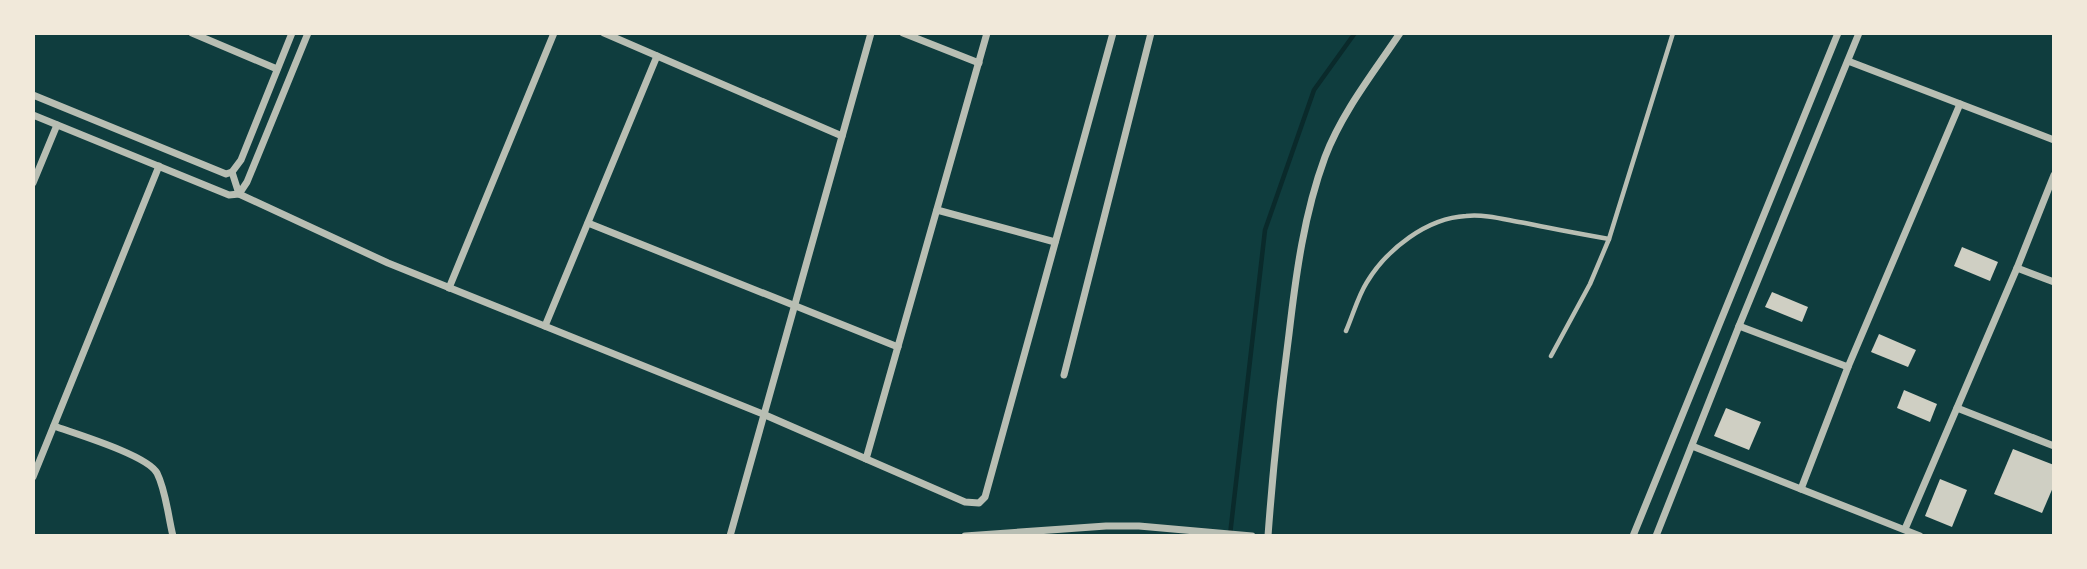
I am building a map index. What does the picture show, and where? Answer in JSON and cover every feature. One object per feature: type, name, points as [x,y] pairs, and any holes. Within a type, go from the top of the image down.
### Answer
[{"type":"street","points":[[192,33],[277,69]]},
{"type":"street","points":[[33,95],[226,174],[232,172],[240,160],[292,33]]},
{"type":"street","points":[[239,194],[247,182],[308,33]]},
{"type":"street","points":[[449,288],[554,33]]},
{"type":"street","points":[[604,33],[842,136]]},
{"type":"street","points":[[730,536],[871,33]]},
{"type":"street","points":[[902,33],[979,64]]},
{"type":"street","points":[[866,459],[987,33]]},
{"type":"street","points":[[33,115],[229,195],[239,194],[388,263],[763,414],[965,502],[979,503],[985,497],[1113,33]]},
{"type":"street","points":[[1064,375],[1151,33]]},
{"type":"street","points":[[1268,536],[1275,436],[1303,232],[1312,197],[1326,154],[1345,118],[1400,33]]},
{"type":"street","points":[[1633,536],[1838,33]]},
{"type":"street","points":[[1656,536],[1859,33]]},
{"type":"street","points":[[545,327],[657,56]]},
{"type":"street","points":[[1849,61],[2054,140]]},
{"type":"street","points":[[1801,489],[1848,367],[1959,103]]},
{"type":"street","points":[[33,183],[57,125]]},
{"type":"street","points":[[33,477],[159,166]]},
{"type":"street","points":[[232,172],[239,194]]},
{"type":"street","points":[[1905,529],[2054,175]]},
{"type":"street","points":[[937,210],[1055,242]]},
{"type":"street","points":[[588,223],[898,346]]},
{"type":"street","points":[[2017,268],[2054,282]]},
{"type":"street","points":[[1739,326],[1848,367]]},
{"type":"street","points":[[1956,408],[2054,446]]},
{"type":"street","points":[[54,426],[139,457],[155,469],[173,536]]},
{"type":"street","points":[[1692,446],[1920,536]]},
{"type":"street","points":[[965,536],[1106,526],[1167,527],[1252,536]]},
{"type":"lane","points":[[1551,356],[1590,284],[1609,239],[1673,33]]},
{"type":"lane","points":[[1346,331],[1365,284],[1378,266],[1398,247],[1429,226],[1445,219],[1488,216],[1609,239]]},
{"type":"building","points":[[1962,247],[1998,262],[1990,281],[1954,266]]},
{"type":"building","points":[[1772,292],[1808,307],[1802,322],[1765,307]]},
{"type":"building","points":[[1879,334],[1916,350],[1908,367],[1871,352]]},
{"type":"building","points":[[1904,390],[1937,404],[1930,422],[1897,408]]},
{"type":"building","points":[[1726,408],[1761,422],[1749,450],[1714,436]]},
{"type":"building","points":[[2013,449],[2054,465],[2054,485],[2042,513],[1994,494]]},
{"type":"building","points":[[1940,479],[1967,490],[1952,527],[1925,516]]},
{"type":"waterway","points":[[1230,535],[1265,230],[1314,90],[1355,33]]}]
